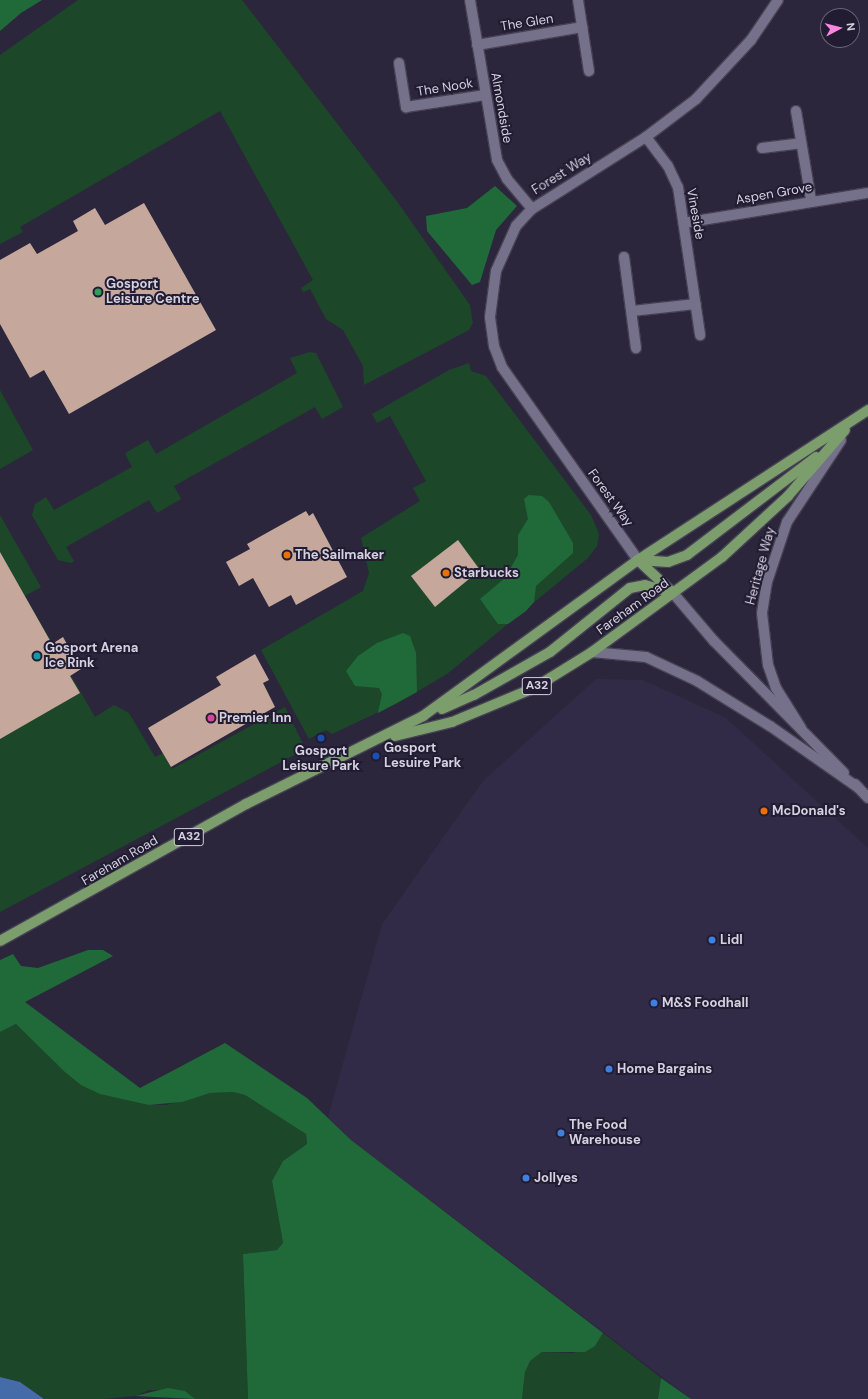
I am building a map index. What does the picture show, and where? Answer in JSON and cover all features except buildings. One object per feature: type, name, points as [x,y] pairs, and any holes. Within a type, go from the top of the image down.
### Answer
[{"type":"main road","name":"Fareham Road","points":[[0,941],[246,804],[381,739],[423,716],[638,560],[788,460],[853,421],[868,410]]},
{"type":"main road","name":"Fareham Road","points":[[381,739],[459,720],[534,688],[592,652],[722,557],[782,501],[826,449],[853,421]]},
{"type":"main road","name":"A32","points":[[638,560],[668,562],[687,555],[826,449]]},
{"type":"main road","points":[[638,560],[673,593]]},
{"type":"main road","name":"A32","points":[[423,716],[508,678],[550,652],[630,588],[645,585],[673,593]]},
{"type":"street","name":"Almondside","points":[[470,0],[497,160],[506,179],[532,209]]},
{"type":"street","points":[[578,0],[589,70]]},
{"type":"street","name":"Forest Way","points":[[638,560],[511,383],[494,346],[490,303],[496,271],[516,226],[532,209],[554,192],[646,137],[671,120],[724,72],[751,40],[778,0]]},
{"type":"street","name":"The Glen","points":[[477,44],[582,27]]},
{"type":"street","name":"The Nook","points":[[399,63],[406,107],[485,95]]},
{"type":"street","points":[[796,110],[811,200]]},
{"type":"street","name":"Vineside","points":[[646,137],[668,166],[678,187],[700,335]]},
{"type":"street","points":[[762,148],[801,143]]},
{"type":"street","name":"Aspen Grove","points":[[684,223],[811,200],[868,193]]},
{"type":"street","points":[[624,258],[636,348]]},
{"type":"street","points":[[632,311],[696,304]]},
{"type":"street","name":"Heritage Way","points":[[801,728],[773,680],[768,665],[762,613],[767,582],[787,522],[853,421]]},
{"type":"street","name":"Heritage Way","points":[[673,593],[714,640],[868,798]]},
{"type":"street","name":"Heritage Way","points":[[592,652],[646,657],[697,681],[770,726],[859,788]]},
{"type":"shaded area","points":[[596,679],[643,680],[726,718],[868,848],[868,1399],[691,1399],[351,1140],[328,1117],[382,924],[483,781]]},
{"type":"green space","points":[[0,0],[42,0],[21,13],[0,31]]},
{"type":"green space","points":[[78,0],[242,0],[396,200],[470,305],[473,323],[469,330],[364,385],[363,366],[343,330],[326,319],[310,289],[303,292],[301,288],[313,280],[220,111],[20,227],[23,232],[0,244],[0,55]]},
{"type":"green space","points":[[495,186],[517,206],[496,230],[480,282],[472,285],[427,231],[426,216],[467,208]]},
{"type":"green space","points":[[310,352],[316,353],[343,407],[322,419],[315,407],[174,486],[181,499],[157,513],[149,500],[66,547],[74,561],[71,563],[58,560],[32,515],[35,504],[46,497],[54,510],[132,467],[125,453],[148,440],[156,454],[297,373],[290,358]]},
{"type":"green space","points":[[469,363],[471,371],[486,376],[591,515],[599,534],[597,546],[588,558],[447,674],[398,703],[332,734],[326,730],[309,739],[261,650],[363,591],[369,573],[361,538],[420,501],[413,488],[426,481],[390,416],[377,423],[372,414],[449,370]]},
{"type":"green space","points":[[0,390],[33,450],[0,469]]},
{"type":"green space","points":[[529,495],[542,496],[549,502],[573,543],[573,553],[536,586],[534,602],[526,611],[508,624],[498,624],[480,599],[505,578],[518,555],[518,535],[528,519],[524,499]]},
{"type":"green space","points":[[0,515],[41,587],[25,596],[95,717],[114,705],[129,713],[155,757],[163,753],[172,769],[285,707],[304,746],[300,752],[0,912]]},
{"type":"green space","points":[[403,633],[410,636],[416,653],[417,692],[378,713],[382,694],[379,688],[355,686],[346,671],[358,656],[377,643]]},
{"type":"green space","points":[[88,950],[103,950],[113,956],[25,1002],[140,1088],[225,1043],[307,1098],[351,1140],[603,1333],[595,1346],[585,1352],[542,1352],[530,1361],[525,1372],[522,1399],[248,1399],[243,1254],[277,1250],[283,1243],[272,1181],[283,1161],[307,1144],[306,1134],[245,1095],[233,1092],[210,1093],[182,1102],[149,1105],[100,1094],[81,1085],[65,1072],[16,1024],[0,1032],[0,960],[13,954],[21,966],[38,968]]},
{"type":"green space","points":[[16,1024],[82,1085],[149,1105],[166,1105],[210,1093],[233,1092],[245,1095],[306,1134],[307,1144],[283,1161],[272,1181],[283,1243],[277,1250],[243,1254],[248,1399],[195,1399],[185,1391],[149,1390],[135,1396],[103,1399],[44,1399],[20,1382],[0,1377],[0,1032]]},
{"type":"green space","points":[[603,1333],[661,1378],[658,1399],[522,1399],[525,1372],[530,1361],[542,1352],[573,1353],[595,1346]]},
{"type":"green space","points":[[661,1378],[691,1399],[658,1399]]},
{"type":"green space","points":[[168,1388],[185,1391],[195,1399],[135,1396]]},
{"type":"water","points":[[0,1377],[20,1382],[44,1399],[0,1399]]},
{"type":"place","name":"Gosport Leisure Centre","points":[[98,292]]},
{"type":"place","name":"The Sailmaker","points":[[287,555]]},
{"type":"place","name":"Starbucks","points":[[446,573]]},
{"type":"place","name":"Gosport Arena Ice Rink","points":[[37,656]]},
{"type":"place","name":"Premier Inn","points":[[211,718]]},
{"type":"place","name":"Gosport Leisure Park","points":[[321,738]]},
{"type":"place","name":"Gosport Lesuire Park","points":[[376,756]]},
{"type":"place","name":"McDonald's","points":[[764,811]]},
{"type":"place","name":"Lidl","points":[[712,940]]},
{"type":"place","name":"M&S Foodhall","points":[[654,1003]]},
{"type":"place","name":"Home Bargains","points":[[609,1069]]},
{"type":"place","name":"The Food Warehouse","points":[[561,1133]]},
{"type":"place","name":"Jollyes","points":[[526,1178]]}]
